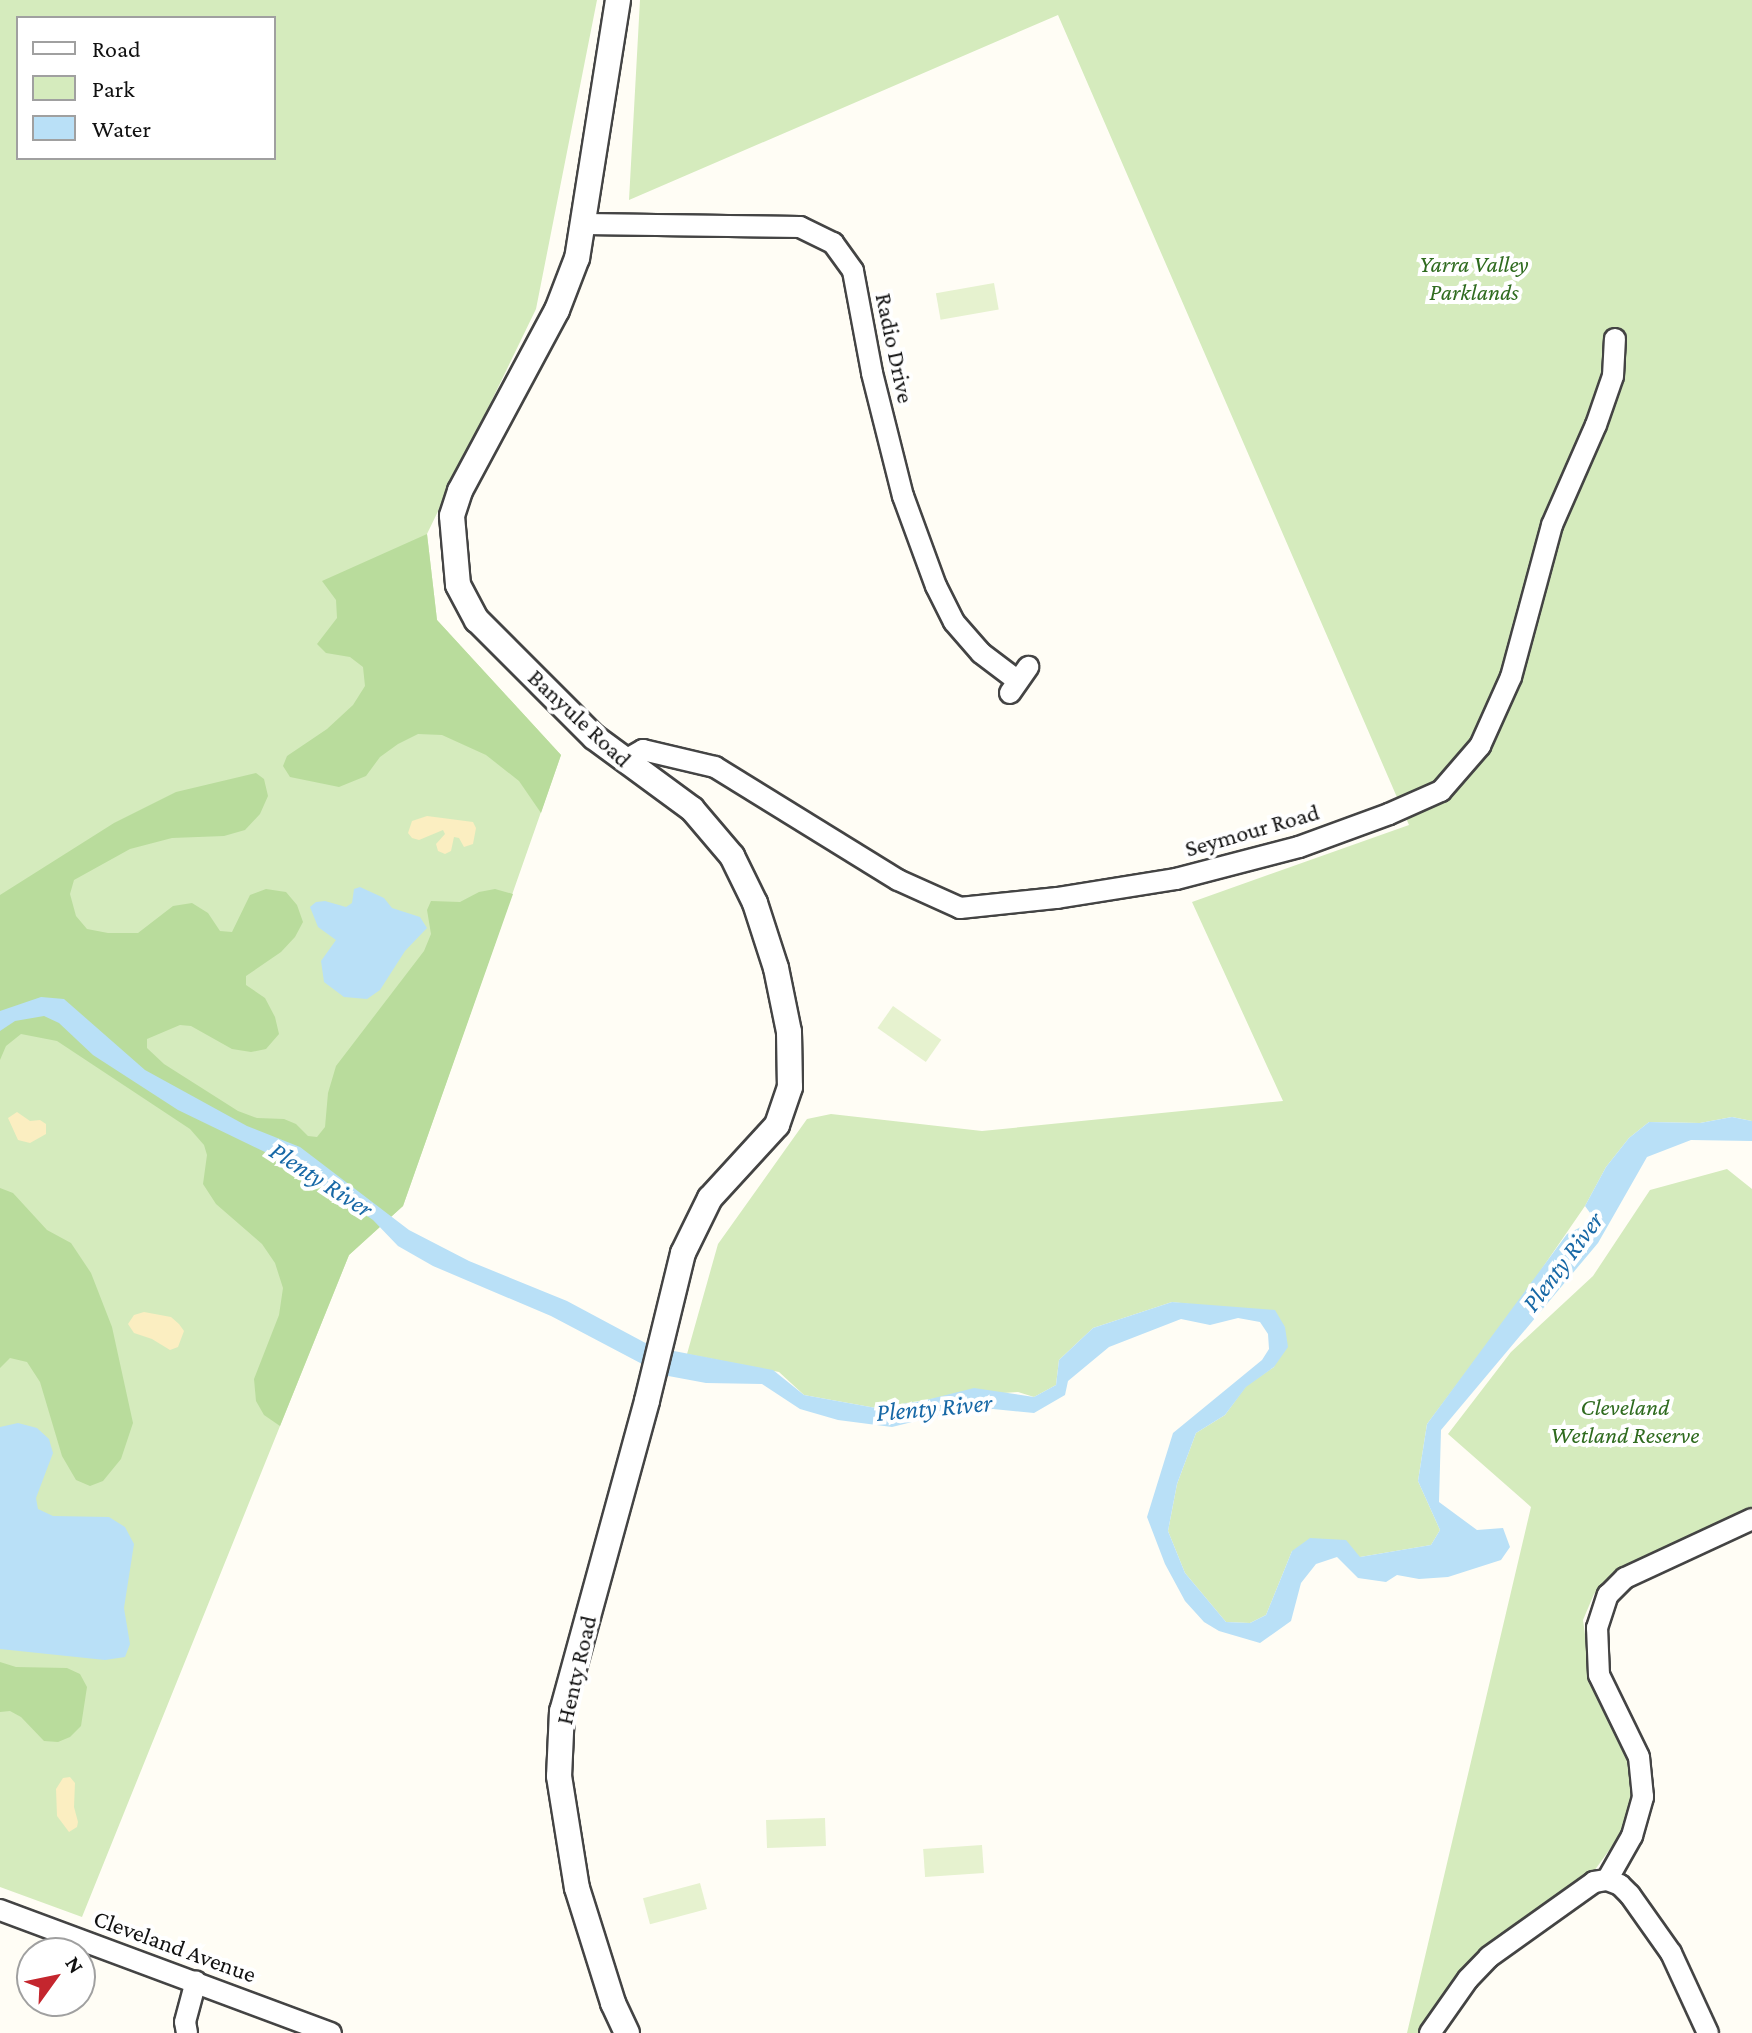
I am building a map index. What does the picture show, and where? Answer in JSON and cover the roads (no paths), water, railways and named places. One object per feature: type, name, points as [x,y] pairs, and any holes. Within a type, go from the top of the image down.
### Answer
[{"type":"street","name":"Banyule Road","points":[[618,0],[585,224],[557,310],[460,491],[452,516],[458,585],[477,620],[594,737],[692,809],[732,856],[755,903],[789,1032],[790,1087],[777,1125],[710,1198],[683,1253],[647,1401]]},
{"type":"street","name":"Radio Drive","points":[[585,224],[800,227],[833,243],[853,271],[872,373],[903,496],[936,586],[954,622],[981,653],[1019,681]]},
{"type":"street","name":"Seymour Road","points":[[624,761],[643,750],[715,767],[898,880],[960,908],[1057,898],[1176,879],[1299,847],[1402,808],[1441,791],[1480,746],[1511,677],[1552,525],[1596,425],[1613,376],[1615,339]]},
{"type":"street","name":"Henty Road","points":[[627,2033],[613,2003],[580,1902],[559,1776],[562,1711],[647,1401]]},
{"type":"street","points":[[1607,1880],[1632,1836],[1643,1797],[1639,1757],[1599,1675],[1597,1628],[1608,1595],[1625,1578],[1752,1519]]},
{"type":"street","points":[[1430,2033],[1468,1979],[1489,1957],[1594,1882],[1607,1880],[1620,1885],[1630,1895],[1671,1953],[1708,2033]]},
{"type":"street","name":"Cleveland Avenue","points":[[0,1910],[331,2033]]},
{"type":"street","points":[[187,2033],[185,2022],[196,1981]]},
{"type":"water","points":[[360,887],[384,898],[392,908],[420,917],[427,928],[405,951],[380,990],[367,999],[344,997],[324,982],[321,961],[336,940],[318,927],[310,907],[316,902],[325,901],[346,907],[352,903],[354,889]]},
{"type":"water","name":"Plenty River","points":[[41,997],[64,999],[145,1070],[247,1126],[300,1147],[409,1230],[469,1261],[567,1301],[653,1347],[773,1370],[804,1395],[876,1408],[974,1388],[1034,1397],[1056,1385],[1059,1360],[1093,1328],[1172,1302],[1275,1310],[1285,1327],[1288,1347],[1274,1367],[1246,1387],[1225,1415],[1196,1433],[1177,1484],[1168,1531],[1185,1573],[1226,1622],[1250,1623],[1266,1615],[1292,1551],[1310,1538],[1346,1540],[1360,1557],[1431,1545],[1440,1530],[1418,1481],[1427,1424],[1567,1234],[1589,1223],[1593,1217],[1585,1206],[1606,1167],[1629,1138],[1649,1122],[1700,1123],[1732,1117],[1752,1121],[1752,1141],[1691,1140],[1647,1157],[1598,1243],[1441,1430],[1439,1502],[1477,1530],[1503,1528],[1510,1547],[1501,1560],[1448,1577],[1419,1579],[1397,1575],[1386,1582],[1358,1578],[1337,1557],[1316,1564],[1301,1583],[1291,1621],[1260,1643],[1219,1631],[1204,1622],[1185,1601],[1165,1564],[1147,1517],[1173,1433],[1262,1360],[1269,1349],[1268,1334],[1260,1322],[1238,1318],[1210,1325],[1181,1319],[1109,1347],[1068,1381],[1065,1395],[1034,1413],[993,1409],[948,1413],[892,1427],[838,1420],[800,1409],[762,1384],[706,1383],[663,1375],[551,1316],[433,1266],[398,1246],[373,1220],[294,1166],[178,1110],[93,1055],[59,1023],[44,1016],[15,1021],[0,1031],[0,1011]]},
{"type":"water","points":[[18,1423],[37,1428],[49,1439],[53,1453],[36,1498],[38,1509],[53,1516],[109,1517],[125,1527],[134,1544],[124,1608],[130,1644],[125,1657],[105,1660],[0,1649],[0,1427]]},
{"type":"park label","name":"Yarra Valley Parklands","points":[[1474,278]]},
{"type":"park label","name":"Cleveland Wetland Reserve","points":[[1625,1421]]}]
